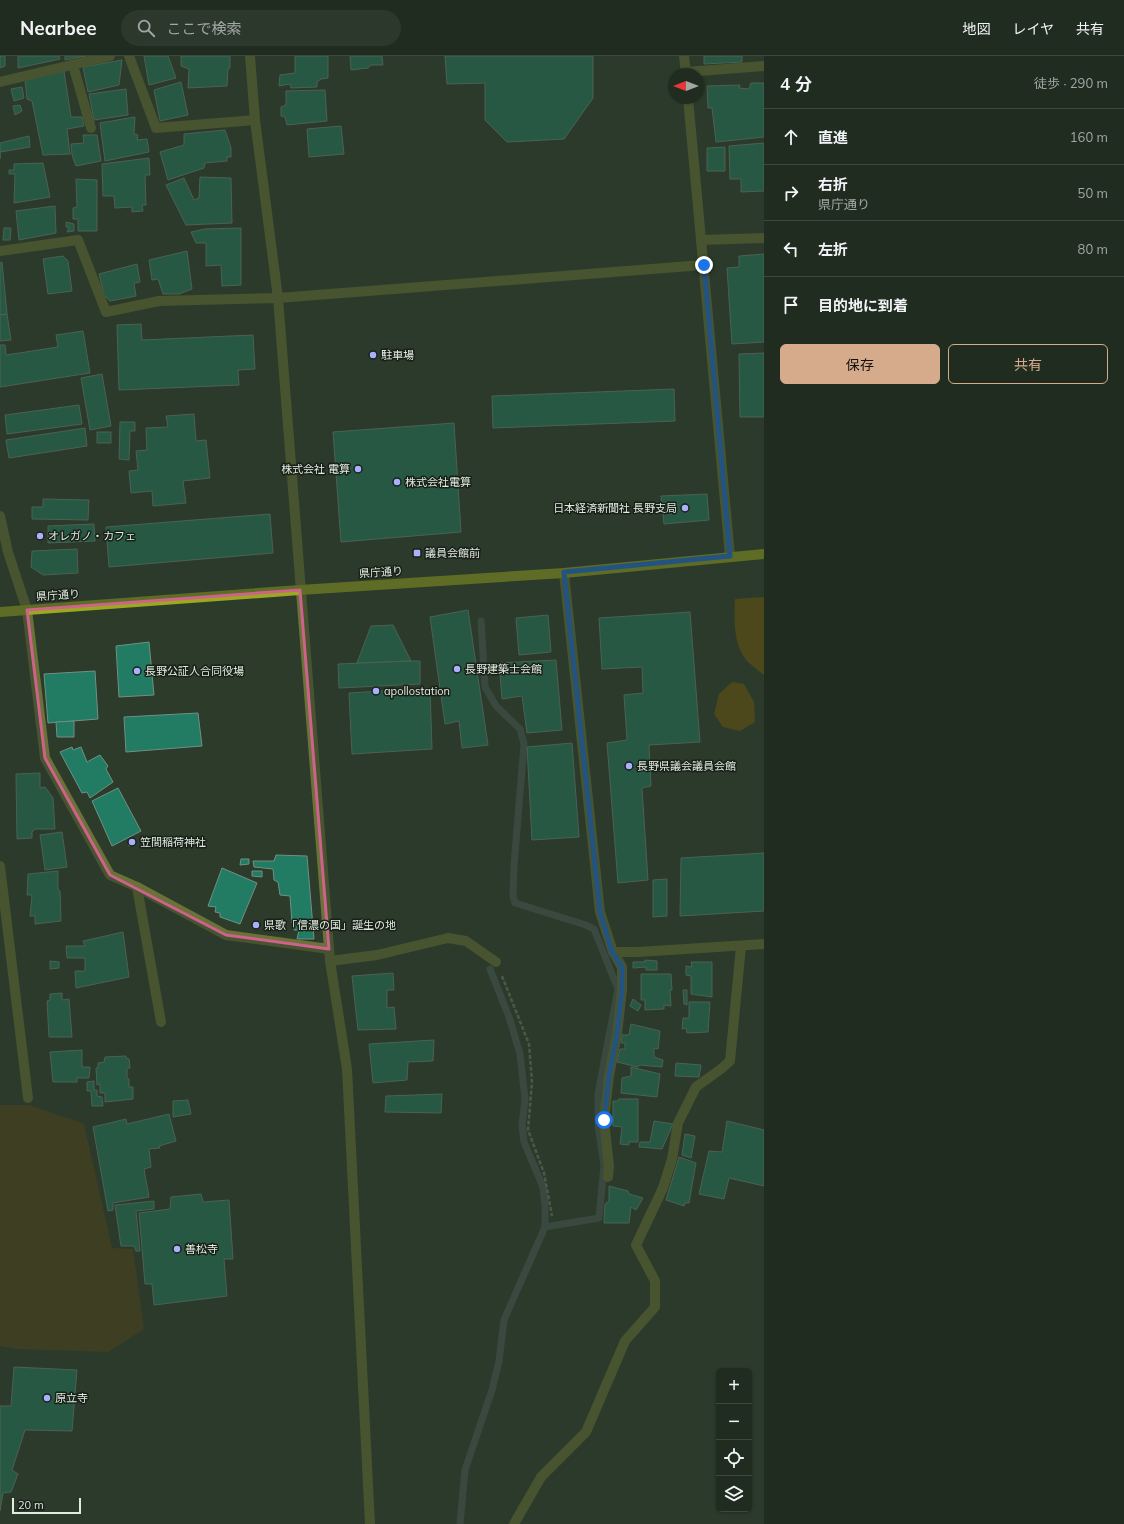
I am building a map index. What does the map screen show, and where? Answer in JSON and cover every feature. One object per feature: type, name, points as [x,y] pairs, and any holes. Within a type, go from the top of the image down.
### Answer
[{"type":"main road","name":"県庁通り","points":[[0,612],[564,572],[764,554]]},
{"type":"street","points":[[0,82],[110,56]]},
{"type":"street","points":[[129,56],[156,128],[255,120]]},
{"type":"street","points":[[250,56],[255,120],[278,298],[330,961],[348,1069],[370,1524]]},
{"type":"street","points":[[684,56],[685,68]]},
{"type":"street","points":[[73,65],[91,128]]},
{"type":"street","points":[[704,71],[764,66]]},
{"type":"street","points":[[689,104],[730,556]]},
{"type":"street","points":[[701,240],[764,238]]},
{"type":"street","points":[[0,251],[78,240],[106,312],[159,301],[278,298],[704,265]]},
{"type":"street","points":[[0,516],[8,552],[27,610],[45,758],[110,875],[137,887],[226,935],[329,949]]},
{"type":"street","points":[[564,572],[600,912],[612,952],[622,967],[622,990],[617,1034],[609,1076],[604,1120],[609,1166],[608,1177]]},
{"type":"street","points":[[0,866],[28,1098]]},
{"type":"street","points":[[137,887],[161,1022]]},
{"type":"street","points":[[330,961],[377,955],[448,938],[466,941],[496,962]]},
{"type":"street","points":[[612,952],[638,952],[764,944]]},
{"type":"street","points":[[514,1524],[541,1478],[586,1432],[625,1341],[655,1307],[655,1281],[636,1245],[663,1188],[672,1159],[678,1123],[696,1087],[730,1061],[741,946]]},
{"type":"path","points":[[496,962],[529,1044],[532,1082],[528,1130],[544,1173],[552,1216]]},
{"type":"highlighted area","points":[[300,590],[329,949],[226,935],[110,875],[45,758],[27,610]]},
{"type":"shaded area","points":[[764,597],[764,675],[749,663],[740,649],[736,633],[735,599]]},
{"type":"shaded area","points":[[732,682],[744,684],[754,702],[755,722],[740,731],[723,727],[714,714],[719,694]]},
{"type":"shaded area","points":[[0,1105],[29,1105],[84,1124],[112,1248],[133,1249],[144,1329],[108,1352],[17,1349],[0,1346]]},
{"type":"building","points":[[0,56],[5,56],[5,66],[0,68]]},
{"type":"building","points":[[18,56],[59,56],[60,59],[18,68]]},
{"type":"building","points":[[65,56],[86,56],[65,60]]},
{"type":"building","points":[[144,56],[168,56],[176,78],[149,85]]},
{"type":"building","points":[[181,56],[230,56],[227,86],[188,88],[189,69],[181,66]]},
{"type":"building","points":[[295,56],[328,56],[328,78],[321,79],[317,82],[317,87],[291,88],[290,84],[279,86],[280,75],[295,73]]},
{"type":"building","points":[[350,56],[382,56],[383,65],[371,65],[368,68],[351,70]]},
{"type":"building","points":[[445,56],[593,56],[593,98],[564,139],[507,142],[485,120],[485,83],[447,84]]},
{"type":"building","points":[[704,56],[742,56],[742,62],[704,64]]},
{"type":"building","points":[[122,60],[119,85],[88,92],[83,67]]},
{"type":"building","points":[[64,71],[71,117],[82,117],[84,126],[67,129],[70,154],[43,155],[32,101],[27,99],[25,80]]},
{"type":"building","points":[[181,82],[188,115],[160,121],[154,90]]},
{"type":"building","points":[[751,83],[764,83],[764,137],[716,142],[712,108],[708,108],[707,86],[740,85],[739,88],[749,89]]},
{"type":"building","points":[[22,87],[24,98],[14,101],[11,89]]},
{"type":"building","points":[[126,89],[128,115],[94,120],[89,94]]},
{"type":"building","points":[[325,90],[327,121],[287,125],[285,117],[281,116],[281,107],[286,105],[286,91]]},
{"type":"building","points":[[20,105],[22,111],[15,115],[13,106]]},
{"type":"building","points":[[135,117],[134,134],[138,135],[137,140],[147,139],[149,152],[105,161],[100,123]]},
{"type":"building","points":[[341,126],[344,154],[309,157],[307,129]]},
{"type":"building","points":[[225,130],[231,148],[231,157],[227,157],[227,161],[205,163],[204,168],[168,180],[160,152],[184,145],[184,134]]},
{"type":"building","points":[[83,135],[97,135],[101,161],[76,166],[72,155],[71,144],[84,143]]},
{"type":"building","points":[[29,136],[30,147],[0,152],[0,143]]},
{"type":"building","points":[[764,143],[764,191],[741,192],[741,179],[730,179],[729,146]]},
{"type":"building","points":[[725,147],[725,171],[707,171],[707,148]]},
{"type":"building","points":[[149,158],[150,175],[145,175],[146,205],[142,205],[143,211],[132,212],[132,207],[115,208],[114,196],[103,196],[102,164]]},
{"type":"building","points":[[43,163],[50,197],[14,203],[15,174],[9,174],[9,170],[14,170],[14,164]]},
{"type":"building","points":[[200,177],[231,178],[232,223],[186,225],[166,185],[184,178],[194,200],[199,198]]},
{"type":"building","points":[[76,179],[97,180],[97,231],[78,231],[78,219],[73,219],[73,208],[77,207]]},
{"type":"building","points":[[55,206],[56,233],[19,240],[16,211]]},
{"type":"building","points":[[66,222],[74,224],[74,231],[67,232],[69,227],[66,227]]},
{"type":"building","points":[[4,228],[11,228],[10,240],[3,240]]},
{"type":"building","points":[[241,228],[241,285],[222,286],[221,265],[206,266],[206,243],[196,243],[191,232],[205,229]]},
{"type":"building","points":[[187,251],[192,289],[179,294],[163,294],[158,279],[152,280],[149,260]]},
{"type":"building","points":[[764,254],[764,342],[732,344],[727,268],[739,267],[739,256]]},
{"type":"building","points":[[63,256],[68,261],[72,291],[48,294],[43,259]]},
{"type":"building","points":[[2,262],[7,314],[0,315],[0,263]]},
{"type":"building","points":[[137,264],[140,282],[134,283],[136,296],[110,301],[104,295],[99,274]]},
{"type":"building","points":[[7,314],[11,340],[0,341],[0,315]]},
{"type":"building","points":[[141,324],[142,340],[253,335],[255,369],[238,370],[239,385],[119,390],[117,325]]},
{"type":"building","points":[[83,331],[90,373],[0,387],[0,345],[5,345],[6,355],[58,347],[56,335]]},
{"type":"building","points":[[764,353],[764,417],[740,417],[739,354]]},
{"type":"building","points":[[102,374],[111,426],[90,430],[81,378]]},
{"type":"building","points":[[674,389],[675,421],[493,428],[492,396]]},
{"type":"building","points":[[79,405],[82,424],[7,434],[5,415]]},
{"type":"building","points":[[194,414],[196,441],[206,440],[210,478],[183,481],[186,503],[153,506],[152,491],[131,493],[129,471],[138,470],[136,451],[147,450],[146,428],[168,427],[166,416]]},
{"type":"building","points":[[120,422],[135,422],[135,431],[130,431],[129,460],[119,459]]},
{"type":"building","name":"株式会社電算","points":[[454,423],[461,532],[341,542],[333,432]]},
{"type":"building","points":[[85,428],[87,446],[9,458],[6,440]]},
{"type":"building","points":[[97,432],[111,432],[111,443],[97,443]]},
{"type":"building","name":"日本経済新聞社 長野支局","points":[[707,494],[709,520],[664,524],[661,496]]},
{"type":"building","points":[[43,499],[89,500],[88,520],[32,519],[32,507],[43,507]]},
{"type":"building","points":[[270,514],[273,553],[109,567],[106,527]]},
{"type":"building","points":[[94,524],[95,541],[48,543],[48,526]]},
{"type":"building","points":[[77,549],[78,573],[43,575],[31,567],[32,551]]},
{"type":"building","name":"長野建築士会館","points":[[468,610],[488,745],[462,748],[459,721],[445,724],[430,617]]},
{"type":"building","name":"長野県議会議員会館","points":[[690,612],[700,742],[649,745],[651,786],[642,788],[648,880],[618,883],[607,743],[627,740],[624,695],[643,693],[642,667],[602,669],[599,618]]},
{"type":"building","points":[[548,615],[551,652],[519,655],[516,618]]},
{"type":"building","points":[[393,625],[411,661],[357,663],[371,626]]},
{"type":"building","points":[[149,642],[154,695],[119,697],[116,646]]},
{"type":"building","points":[[556,660],[562,730],[527,733],[522,696],[502,699],[499,663]]},
{"type":"building","points":[[420,661],[420,684],[339,688],[338,664]]},
{"type":"building","points":[[95,671],[98,719],[48,723],[44,674]]},
{"type":"building","points":[[430,688],[432,749],[352,754],[349,693]]},
{"type":"building","points":[[198,713],[202,746],[126,752],[124,717]]},
{"type":"building","points":[[74,721],[74,737],[57,737],[56,722]]},
{"type":"building","points":[[572,743],[579,837],[532,840],[527,747]]},
{"type":"building","points":[[72,747],[73,750],[81,747],[87,762],[100,755],[108,766],[106,769],[113,782],[90,798],[87,792],[82,793],[60,752]]},
{"type":"building","points":[[40,773],[40,788],[45,787],[53,798],[55,829],[35,829],[32,832],[32,838],[17,839],[16,774]]},
{"type":"building","points":[[118,788],[141,831],[112,846],[92,801]]},
{"type":"building","points":[[62,832],[67,867],[45,870],[40,835]]},
{"type":"building","points":[[134,839],[135,844],[129,846],[129,841]]},
{"type":"building","points":[[764,853],[764,911],[680,916],[681,858]]},
{"type":"building","points":[[276,855],[307,856],[314,939],[297,939],[299,930],[294,930],[294,923],[292,923],[290,896],[280,895],[278,882],[274,880],[273,869],[254,867],[253,861],[274,861]]},
{"type":"building","points":[[241,859],[249,859],[249,864],[240,865]]},
{"type":"building","points":[[222,868],[257,883],[240,924],[220,917],[220,913],[215,912],[216,907],[208,906]]},
{"type":"building","points":[[58,871],[61,921],[35,924],[35,916],[30,916],[32,895],[27,895],[28,874]]},
{"type":"building","points":[[252,871],[262,871],[262,877],[252,876]]},
{"type":"building","points":[[667,879],[667,916],[653,917],[653,880]]},
{"type":"building","points":[[123,932],[129,977],[76,988],[75,971],[85,971],[85,958],[67,958],[66,946],[85,946],[83,941]]},
{"type":"building","points":[[645,960],[657,961],[657,970],[646,970],[646,967],[633,968],[633,962],[645,962]]},
{"type":"building","points":[[50,961],[59,962],[59,968],[50,969]]},
{"type":"building","points":[[691,962],[712,962],[712,997],[691,994],[691,976],[686,975],[686,966],[692,967]]},
{"type":"building","points":[[393,973],[394,990],[387,990],[387,1008],[394,1007],[396,1029],[358,1030],[352,976]]},
{"type":"building","points":[[641,974],[671,974],[671,1006],[664,1005],[664,1009],[645,1010],[645,1000],[641,1000]]},
{"type":"building","points":[[683,990],[687,990],[687,1005],[684,1004]]},
{"type":"building","points":[[62,993],[62,1000],[69,999],[72,1037],[49,1037],[47,1001],[50,1000],[50,994]]},
{"type":"building","points":[[633,999],[641,1005],[638,1011],[630,1006]]},
{"type":"building","points":[[689,1002],[710,1002],[708,1032],[687,1033],[686,1028],[682,1029],[683,1018],[689,1018]]},
{"type":"building","points":[[631,1024],[660,1031],[658,1049],[654,1048],[654,1057],[663,1060],[662,1067],[640,1065],[638,1067],[617,1062],[620,1049],[625,1049],[625,1043],[621,1043],[622,1035],[629,1035]]},
{"type":"building","points":[[434,1040],[433,1061],[408,1062],[407,1080],[373,1083],[369,1044]]},
{"type":"building","points":[[82,1050],[82,1067],[90,1067],[89,1078],[77,1078],[77,1082],[53,1082],[50,1052]]},
{"type":"building","points":[[126,1056],[126,1058],[129,1059],[130,1068],[127,1069],[127,1078],[129,1079],[129,1087],[133,1087],[133,1099],[105,1102],[105,1093],[100,1093],[100,1084],[97,1085],[96,1068],[98,1068],[98,1063],[104,1062],[105,1057]]},
{"type":"building","points":[[676,1063],[701,1065],[699,1077],[675,1076]]},
{"type":"building","points":[[631,1067],[660,1074],[657,1097],[621,1093],[622,1078],[631,1076]]},
{"type":"building","points":[[94,1081],[94,1090],[97,1090],[97,1096],[102,1097],[103,1106],[92,1106],[91,1091],[87,1091],[87,1082]]},
{"type":"building","points":[[442,1094],[441,1113],[385,1112],[386,1096]]},
{"type":"building","points":[[619,1099],[638,1099],[638,1142],[629,1142],[629,1145],[620,1144],[622,1127],[613,1126],[613,1101],[618,1101]]},
{"type":"building","points":[[188,1100],[191,1114],[173,1117],[173,1101]]},
{"type":"building","points":[[169,1114],[176,1141],[159,1146],[160,1148],[149,1149],[151,1167],[144,1169],[149,1197],[113,1203],[113,1210],[108,1211],[93,1127],[126,1119],[127,1124]]},
{"type":"building","points":[[654,1121],[673,1124],[662,1149],[639,1147],[640,1142],[650,1142]]},
{"type":"building","points":[[727,1121],[764,1130],[764,1186],[729,1178],[724,1199],[699,1194],[709,1151],[722,1152]]},
{"type":"building","points":[[685,1134],[695,1136],[691,1158],[682,1155]]},
{"type":"building","points":[[679,1157],[696,1163],[689,1203],[685,1203],[684,1206],[666,1200]]},
{"type":"building","points":[[609,1186],[628,1191],[629,1194],[643,1198],[636,1210],[631,1207],[629,1223],[604,1223],[605,1204],[609,1201]]},
{"type":"building","points":[[201,1194],[203,1202],[229,1200],[233,1259],[224,1259],[227,1296],[154,1305],[152,1284],[145,1284],[139,1213],[170,1209],[171,1197]]},
{"type":"building","points":[[154,1201],[154,1209],[136,1211],[140,1251],[136,1251],[134,1246],[121,1246],[115,1205]]},
{"type":"building","points":[[14,1367],[77,1370],[72,1431],[25,1430],[12,1470],[18,1474],[11,1492],[3,1493],[0,1511],[0,1406],[11,1406]]},
{"type":"waterway","points":[[481,621],[485,687],[496,706],[520,729],[524,744],[514,866],[513,896],[515,903],[586,925],[594,929],[618,989],[598,1094],[598,1125],[604,1165],[599,1218],[545,1227]]},
{"type":"waterway","points":[[460,1524],[465,1470],[492,1390],[499,1361],[504,1320],[545,1227],[543,1187],[524,1142],[522,1125],[525,1099],[520,1054],[509,1017],[490,969]]},
{"type":"place","name":"駐車場","points":[[373,355]]},
{"type":"place","name":"株式会社 電算","points":[[358,469]]},
{"type":"place","name":"株式会社電算","points":[[397,482]]},
{"type":"place","name":"日本経済新聞社 長野支局","points":[[685,508]]},
{"type":"place","name":"オレガノ・カフェ","points":[[40,536]]},
{"type":"place","name":"議員会館前","points":[[417,553]]},
{"type":"place","name":"長野建築士会館","points":[[457,669]]},
{"type":"place","name":"長野公証人合同役場","points":[[137,671]]},
{"type":"place","name":"apollostation","points":[[376,691]]},
{"type":"place","name":"長野県議会議員会館","points":[[629,766]]},
{"type":"place","name":"笠間稲荷神社","points":[[132,842]]},
{"type":"place","name":"県歌「信濃の国」誕生の地","points":[[256,925]]},
{"type":"place","name":"善松寺","points":[[177,1249]]},
{"type":"place","name":"原立寺","points":[[47,1398]]},
{"type":"route","points":[[604,1120],[609,1076],[617,1034],[622,990],[622,967],[612,952],[600,912],[564,572],[730,556],[704,265]]}]
